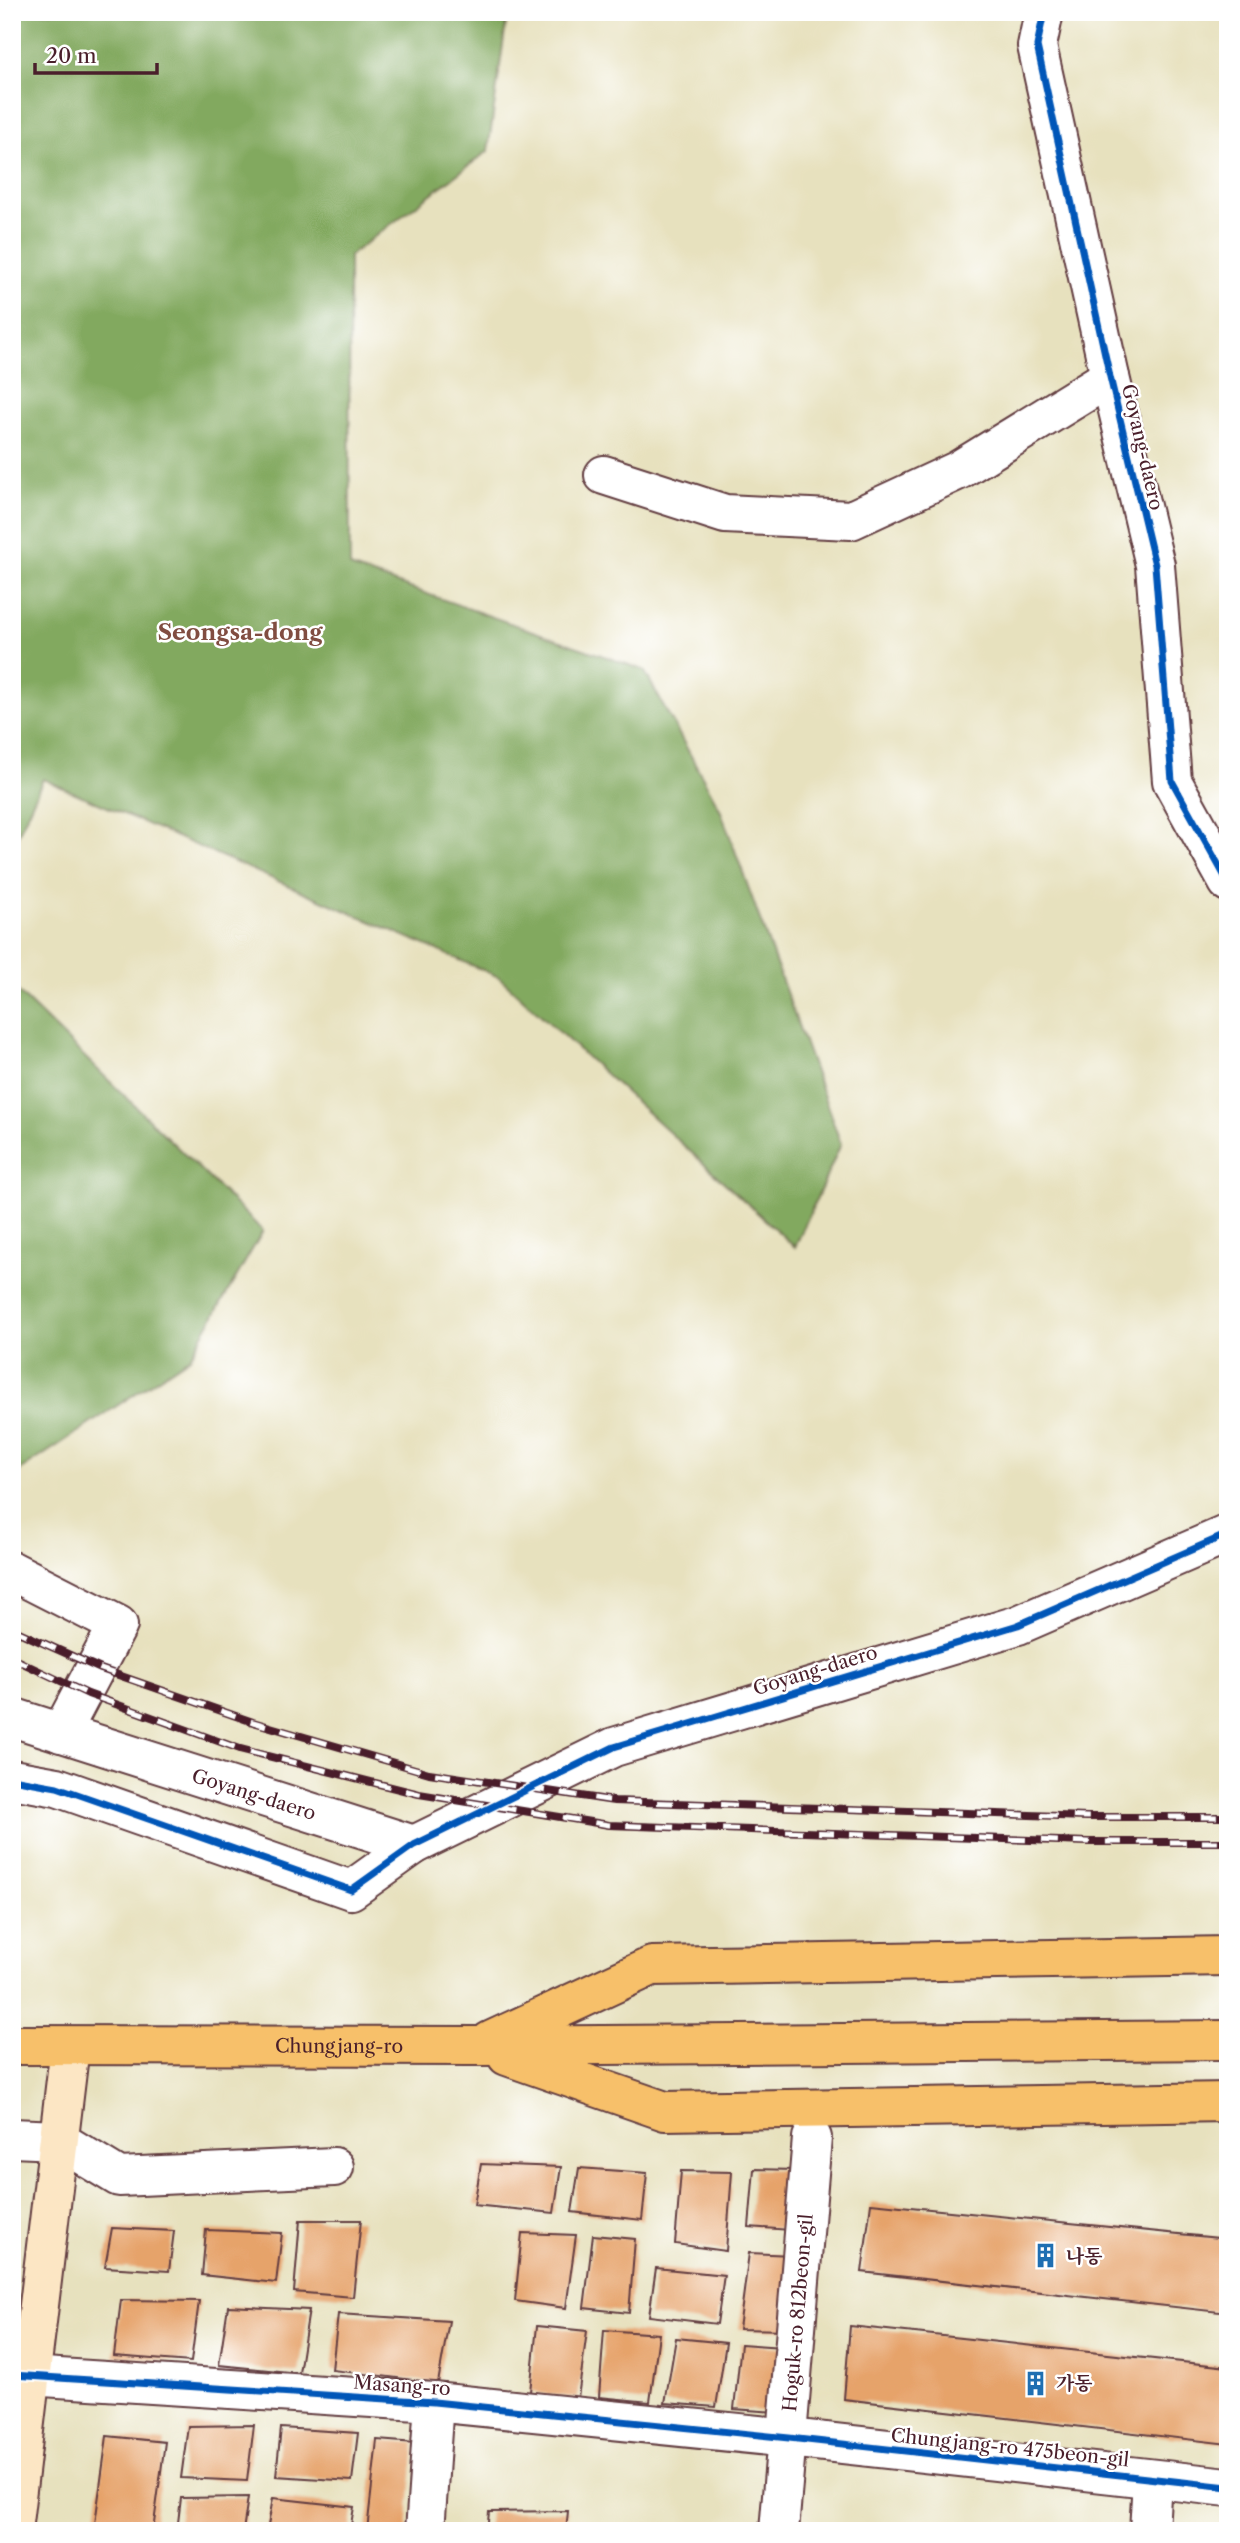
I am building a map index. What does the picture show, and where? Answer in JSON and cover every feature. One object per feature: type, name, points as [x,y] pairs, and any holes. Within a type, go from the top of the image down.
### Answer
[{"type":"main road","points":[[479,2046],[652,1966],[1228,1956]]},
{"type":"main road","name":"Chungjang-ro","points":[[12,2045],[479,2046],[1228,2040]]},
{"type":"main road","points":[[479,2046],[665,2111],[1228,2102]]},
{"type":"street","name":"Goyang-daero","points":[[1044,12],[1037,46],[1110,377],[1155,565],[1172,781],[1228,882]]},
{"type":"street","name":"Goyang-daero","points":[[604,475],[725,514],[851,520],[959,470],[1110,377]]},
{"type":"street","name":"Goyang-daero","points":[[12,1717],[414,1845],[614,1746],[1018,1625],[1228,1534]]},
{"type":"street","points":[[12,1571],[118,1625],[61,1732]]},
{"type":"street","points":[[12,1779],[57,1787],[351,1890],[414,1845]]},
{"type":"street","points":[[12,2531],[21,2376],[70,2046]]},
{"type":"street","points":[[12,2138],[58,2140],[119,2177],[334,2167]]},
{"type":"street","name":"Hoguk-ro 812beon-gil","points":[[779,2531],[789,2438],[812,2138]]},
{"type":"street","name":"Masang-ro","points":[[21,2376],[434,2402],[789,2438]]},
{"type":"street","points":[[425,2531],[434,2402]]},
{"type":"street","name":"Chungjang-ro 475beon-gil","points":[[789,2438],[1228,2487]]},
{"type":"street","points":[[1149,2531],[1152,2479]]},
{"type":"green space","points":[[12,12],[495,12],[506,23],[488,151],[349,256],[350,567],[644,670],[720,809],[841,1144],[795,1247],[499,977],[43,779],[12,848]]},
{"type":"green space","points":[[12,986],[263,1231],[190,1357],[12,1476]]},
{"type":"building","points":[[481,2164],[561,2167],[554,2213],[474,2205]]},
{"type":"building","points":[[579,2168],[647,2173],[642,2220],[572,2212]]},
{"type":"building","points":[[754,2169],[795,2170],[790,2230],[749,2227]]},
{"type":"building","points":[[681,2171],[732,2172],[726,2251],[675,2244]]},
{"type":"building","name":"나동","points":[[871,2203],[1228,2239],[1228,2313],[862,2272]]},
{"type":"building","points":[[300,2220],[361,2220],[353,2297],[294,2292]]},
{"type":"building","points":[[112,2228],[174,2231],[169,2271],[105,2267]]},
{"type":"building","points":[[206,2230],[282,2233],[276,2283],[202,2275]]},
{"type":"building","points":[[522,2233],[576,2235],[566,2308],[515,2301]]},
{"type":"building","points":[[593,2235],[635,2239],[629,2313],[584,2308]]},
{"type":"building","points":[[749,2253],[791,2255],[785,2330],[739,2329]]},
{"type":"building","points":[[656,2268],[724,2275],[717,2324],[649,2316]]},
{"type":"building","points":[[121,2300],[199,2301],[191,2362],[114,2356]]},
{"type":"building","points":[[228,2306],[309,2310],[299,2373],[219,2365]]},
{"type":"building","points":[[338,2314],[449,2321],[438,2383],[332,2370]]},
{"type":"building","points":[[537,2326],[587,2331],[578,2398],[530,2392]]},
{"type":"building","name":"가동","points":[[850,2326],[1228,2367],[1228,2444],[844,2399]]},
{"type":"building","points":[[604,2330],[659,2334],[650,2402],[599,2397]]},
{"type":"building","points":[[676,2338],[726,2343],[716,2407],[665,2403]]},
{"type":"building","points":[[741,2344],[782,2347],[777,2412],[734,2409]]},
{"type":"building","points":[[254,2425],[247,2481],[181,2478],[188,2426]]},
{"type":"building","points":[[281,2428],[358,2433],[352,2481],[276,2476]]},
{"type":"building","points":[[107,2436],[165,2442],[153,2531],[94,2531]]},
{"type":"building","points":[[377,2440],[415,2443],[407,2531],[367,2531]]},
{"type":"building","points":[[248,2497],[243,2531],[177,2531],[181,2498]]},
{"type":"building","points":[[273,2498],[354,2507],[350,2531],[267,2531]]},
{"type":"building","points":[[568,2511],[566,2531],[487,2531],[489,2512]]},
{"type":"building","points":[[680,2526],[723,2529],[723,2531],[679,2531]]},
{"type":"railway","points":[[12,1629],[101,1669],[253,1722],[429,1773],[614,1801],[1087,1817],[1228,1817]]},
{"type":"railway","points":[[12,1658],[88,1694],[240,1749],[419,1794],[609,1825],[1088,1842],[1228,1842]]},
{"type":"cycle path","points":[[1044,12],[1037,46],[1110,377],[1155,565],[1172,781],[1228,882]]},
{"type":"cycle path","points":[[12,1779],[57,1787],[351,1890],[414,1845],[614,1747],[1018,1625],[1228,1534]]},
{"type":"cycle path","points":[[12,2375],[434,2402],[1228,2487]]},
{"type":"place","name":"나동","points":[[1046,2256]]},
{"type":"place","name":"가동","points":[[1036,2383]]},
{"type":"district","name":"Seongsa-dong","points":[[240,632]]}]
